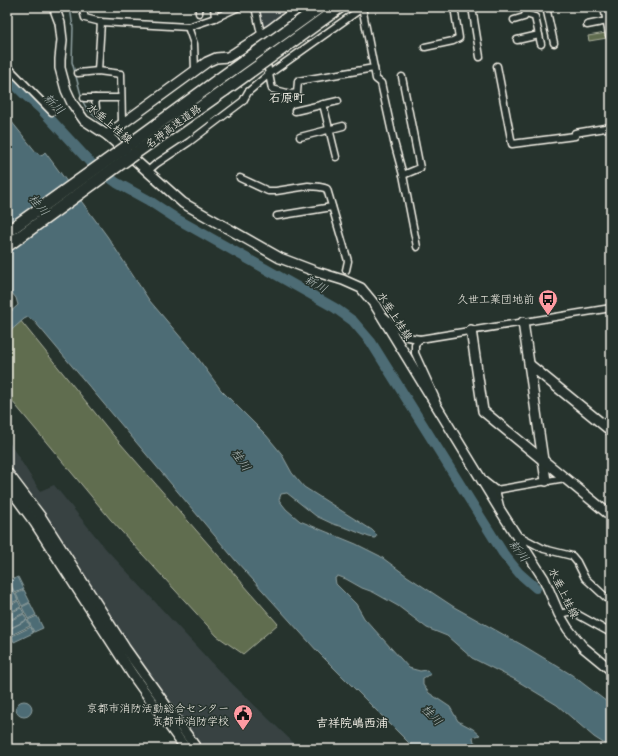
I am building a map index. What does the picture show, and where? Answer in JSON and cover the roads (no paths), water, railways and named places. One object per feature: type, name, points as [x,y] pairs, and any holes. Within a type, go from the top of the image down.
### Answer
[{"type":"highway","name":"名神高速道路","points":[[222,85],[320,7]]},
{"type":"highway","name":"名神高速道路","points":[[7,246],[130,151],[222,85],[340,7]]},
{"type":"highway","name":"名神高速道路","points":[[7,232],[130,151]]},
{"type":"street","name":"水垂上桂線","points":[[54,7],[60,23],[62,40],[60,68],[68,97],[84,120],[106,135],[183,203],[280,258],[343,280],[361,288],[378,311],[544,579],[559,614],[568,629],[583,647],[611,670]]},
{"type":"street","points":[[82,7],[85,18],[101,22],[188,27],[215,18],[239,7]]},
{"type":"street","points":[[214,7],[215,18]]},
{"type":"street","points":[[256,7],[272,89],[291,94],[297,93],[298,81],[374,68]]},
{"type":"street","points":[[106,135],[207,62],[216,58],[228,56],[261,36],[300,7]]},
{"type":"street","points":[[148,171],[243,101],[248,92],[269,74],[362,7],[376,79],[381,83],[403,175],[417,247]]},
{"type":"street","points":[[424,47],[453,41],[459,38],[454,7]]},
{"type":"street","points":[[472,7],[480,57]]},
{"type":"street","points":[[514,20],[524,18],[526,14],[525,7]]},
{"type":"street","points":[[546,7],[554,43]]},
{"type":"street","points":[[604,7],[610,35]]},
{"type":"street","points":[[526,14],[535,17],[541,44]]},
{"type":"street","points":[[587,25],[607,21]]},
{"type":"street","points":[[98,71],[101,22]]},
{"type":"street","points":[[188,27],[194,44],[195,70]]},
{"type":"street","points":[[518,40],[539,35]]},
{"type":"street","points":[[478,44],[486,42]]},
{"type":"street","points":[[7,66],[52,112]]},
{"type":"street","points":[[497,66],[512,144],[575,135],[611,127]]},
{"type":"street","points":[[78,73],[98,71],[121,74],[122,123]]},
{"type":"street","points":[[402,78],[420,168],[403,175]]},
{"type":"street","points":[[405,92],[412,92]]},
{"type":"street","points":[[84,98],[121,98]]},
{"type":"street","points":[[95,98],[96,109]]},
{"type":"street","points":[[295,111],[338,101]]},
{"type":"street","points":[[323,104],[336,157]]},
{"type":"street","points":[[300,137],[343,126]]},
{"type":"street","points":[[240,178],[268,190],[276,191],[308,186],[324,187],[327,189],[348,261],[346,270]]},
{"type":"street","points":[[277,216],[332,207]]},
{"type":"street","points":[[378,311],[389,319],[407,337],[420,339],[611,308]]},
{"type":"street","points":[[523,322],[546,481]]},
{"type":"street","points":[[471,330],[483,411],[611,516]]},
{"type":"street","points":[[420,339],[415,344],[415,353],[436,398],[439,410]]},
{"type":"street","points":[[530,365],[611,431]]},
{"type":"street","points":[[7,472],[40,517],[132,674],[186,749]]},
{"type":"street","points":[[496,490],[565,478]]},
{"type":"street","points":[[481,479],[496,490],[500,510]]},
{"type":"street","points":[[7,485],[70,568],[197,749]]},
{"type":"street","points":[[516,536],[521,536],[544,549],[572,556],[577,562],[585,578],[611,602]]},
{"type":"street","points":[[559,614],[573,612],[611,633]]},
{"type":"water","name":"桂川","points":[[7,116],[36,152],[40,155],[45,152],[107,236],[149,300],[194,353],[221,390],[266,435],[281,453],[292,473],[304,487],[372,530],[377,535],[375,538],[369,537],[333,524],[316,516],[287,493],[281,494],[279,500],[286,509],[300,521],[356,544],[380,556],[454,607],[572,675],[611,705],[611,748],[594,737],[557,705],[514,679],[472,658],[447,636],[427,628],[398,606],[373,592],[338,576],[335,578],[336,584],[356,604],[364,618],[409,668],[420,671],[427,670],[431,674],[423,678],[423,685],[429,693],[450,707],[458,721],[473,729],[480,735],[473,737],[474,742],[488,749],[415,749],[318,652],[236,561],[35,322],[28,317],[7,334],[7,315],[18,305],[16,298],[7,287]]},
{"type":"water","points":[[18,577],[24,589],[15,593],[9,581]]},
{"type":"water","points":[[12,588],[18,600],[7,605],[7,591]]},
{"type":"water","points":[[24,590],[30,602],[22,606],[16,594]]},
{"type":"water","points":[[18,601],[21,607],[7,613],[7,607]]},
{"type":"water","points":[[30,603],[36,615],[28,619],[22,607]]},
{"type":"water","points":[[21,608],[24,613],[7,621],[7,614]]},
{"type":"water","points":[[24,614],[27,620],[8,629],[7,622]]},
{"type":"water","points":[[37,616],[43,628],[34,632],[28,620]]},
{"type":"water","points":[[27,620],[30,626],[11,635],[8,630]]},
{"type":"water","points":[[31,627],[33,633],[14,642],[12,636]]},
{"type":"water","points":[[24,701],[30,703],[32,709],[30,715],[24,717],[18,715],[16,709],[18,703]]},
{"type":"waterway","points":[[70,7],[73,28],[72,62],[83,102],[87,109],[107,128]]},
{"type":"waterway","name":"新川","points":[[7,77],[41,109],[90,162],[117,183],[148,200],[177,219],[335,308],[353,321],[371,342],[503,553],[519,573],[536,588]]},
{"type":"place","name":"久世工業団地前","points":[[548,316]]},
{"type":"place","name":"京都市消防活動総合センター 京都市消防学校","points":[[243,731]]},
{"type":"district","name":"石原町","points":[[287,98]]},
{"type":"district","name":"吉祥院嶋西浦","points":[[352,723]]}]
